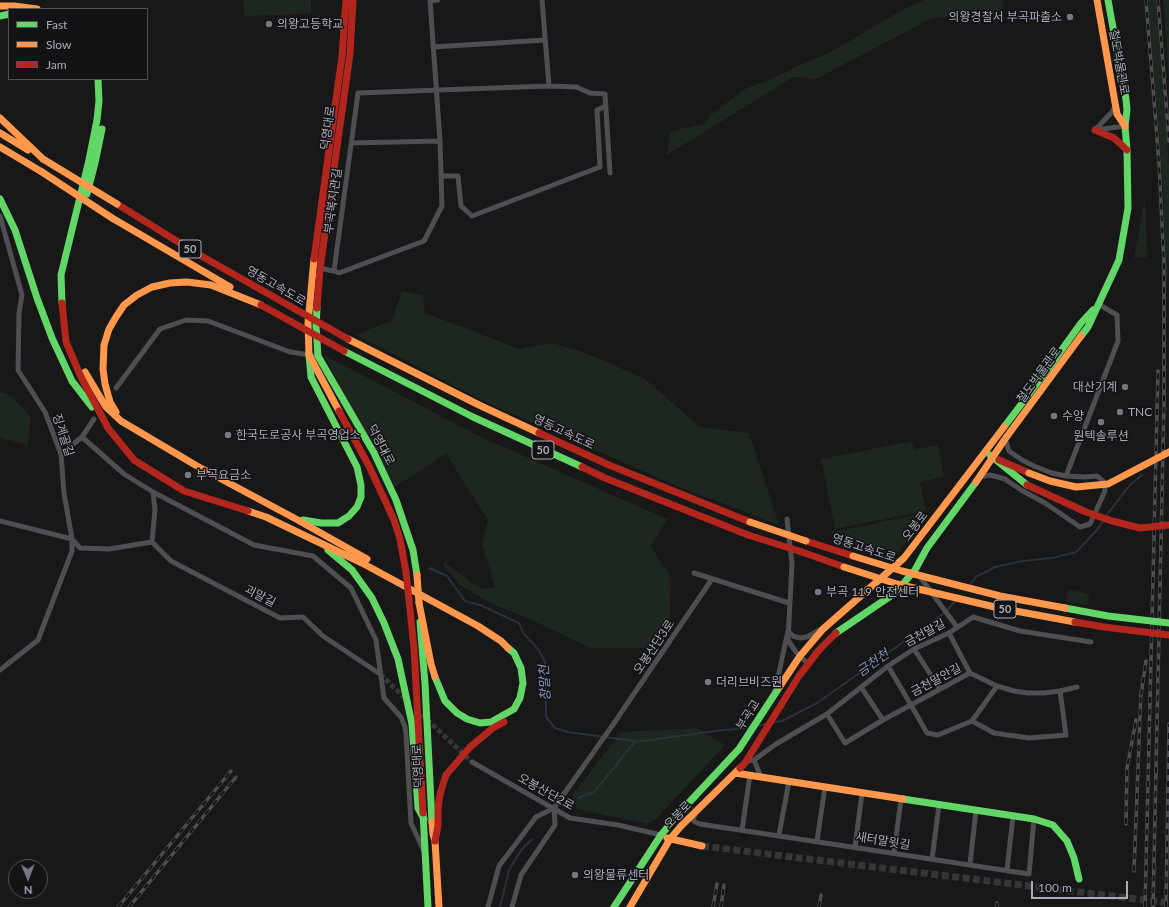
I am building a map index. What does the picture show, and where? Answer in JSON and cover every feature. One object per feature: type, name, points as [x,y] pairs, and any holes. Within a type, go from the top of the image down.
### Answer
[{"type":"main road","name":"덕영대로","points":[[346,0],[342,56],[317,268],[316,326],[318,356],[374,453],[396,500],[413,550],[417,575],[420,641],[425,684],[433,834],[435,841],[439,907]]},
{"type":"main road","name":"덕영대로","points":[[353,0],[350,54],[308,323],[309,355],[369,466],[391,513],[400,539],[406,572],[414,648],[428,907]]},
{"type":"main road","name":"철도박물관로","points":[[1097,0],[1117,114],[1125,126]]},
{"type":"main road","name":"철도박물관로","points":[[993,458],[1005,439],[1088,327],[1119,260],[1128,208],[1125,126],[1127,110],[1108,0]]},
{"type":"main road","points":[[0,6],[29,8]]},
{"type":"main road","points":[[98,80],[99,101],[97,120],[89,160],[61,275],[66,342],[81,377],[108,428]]},
{"type":"main road","points":[[104,80],[105,101],[103,121],[95,162],[67,275],[67,308],[71,338],[85,373],[106,407],[121,421],[197,466],[480,621],[504,637],[517,649],[527,666],[528,683],[524,699],[519,710],[506,721],[481,736],[446,775],[440,794],[438,826],[435,841]]},
{"type":"main road","points":[[0,118],[43,159]]},
{"type":"main road","points":[[1095,130],[1114,138],[1127,150]]},
{"type":"main road","name":"영동고속도로","points":[[0,133],[196,253],[348,340],[479,405],[602,462],[750,522],[902,571],[1000,596],[1108,616],[1169,623]]},
{"type":"main road","name":"영동고속도로","points":[[0,148],[42,172],[112,218],[261,305],[344,351],[473,418],[604,478],[748,535],[897,584],[999,608],[1104,627],[1169,635]]},
{"type":"main road","points":[[0,199],[15,230],[27,264],[36,298],[52,338],[72,381],[134,460],[184,491],[266,517],[362,562],[478,626],[501,641],[514,653],[521,668],[523,683],[520,698],[514,709],[490,722],[480,723],[467,719],[457,713],[445,701],[436,681],[431,664],[419,603]]},
{"type":"main road","points":[[121,421],[110,402],[105,384],[103,369],[104,345],[109,329],[124,306],[137,294],[152,287],[176,282],[211,284],[261,305]]},
{"type":"main road","name":"철도박물관로","points":[[984,452],[1098,304]]},
{"type":"main road","points":[[296,519],[321,523],[338,523],[349,516],[357,507],[361,497],[361,485],[357,467],[311,377],[309,355]]},
{"type":"main road","points":[[984,452],[1027,485],[1086,512],[1112,521],[1140,528],[1169,525]]},
{"type":"main road","name":"오봉로","points":[[774,694],[800,656],[822,629],[904,558],[984,452]]},
{"type":"main road","points":[[993,458],[1050,481],[1076,486],[1108,484],[1169,452]]},
{"type":"main road","name":"오봉로","points":[[786,698],[799,676],[831,637],[886,600],[915,570],[927,548],[993,458]]},
{"type":"main road","points":[[316,541],[352,570],[372,598],[384,623],[398,659],[409,707],[414,747],[418,808],[424,819]]},
{"type":"main road","name":"부곡교","points":[[740,749],[774,694]]},
{"type":"main road","name":"부곡교","points":[[754,748],[786,698]]},
{"type":"main road","name":"오봉로","points":[[630,907],[670,838],[734,773],[750,760],[754,748]]},
{"type":"main road","name":"오봉로","points":[[614,907],[661,836],[682,810],[740,749]]},
{"type":"main road","points":[[734,773],[1034,819],[1053,825],[1067,841],[1074,858],[1079,878]]},
{"type":"main road","points":[[661,836],[702,846]]},
{"type":"street","points":[[317,268],[339,273],[424,241],[442,206],[440,141],[430,0],[438,0]]},
{"type":"street","points":[[542,0],[549,86]]},
{"type":"street","points":[[433,48],[545,40]]},
{"type":"street","points":[[436,90],[549,86],[576,87],[590,93],[605,94],[610,173]]},
{"type":"street","name":"부곡복지관길","points":[[334,271],[358,93],[436,90]]},
{"type":"street","points":[[1095,130],[1112,112],[1116,105]]},
{"type":"street","points":[[442,176],[458,176],[461,206],[472,216],[600,167],[597,110],[606,106]]},
{"type":"street","points":[[1095,130],[1125,126]]},
{"type":"street","points":[[351,143],[440,141]]},
{"type":"street","name":"징계골길","points":[[0,216],[22,295],[18,370],[45,412],[61,454],[64,493],[72,539],[72,551],[38,640],[0,670]]},
{"type":"street","points":[[1066,476],[1118,340],[1117,315],[1098,304]]},
{"type":"street","points":[[116,388],[160,329],[186,320],[208,321],[290,352],[318,356]]},
{"type":"street","points":[[61,454],[82,437],[94,419]]},
{"type":"street","points":[[82,437],[124,474],[153,492],[254,545],[313,556],[351,588],[376,640],[384,698],[401,717],[405,727],[411,823],[425,855]]},
{"type":"street","points":[[980,477],[990,475],[1005,479],[1021,490],[1045,503],[1080,527],[1090,524],[1105,490],[1104,482],[1097,476],[1066,476],[1052,473],[1022,460],[1009,450],[1005,439]]},
{"type":"street","points":[[0,521],[72,539],[80,548],[109,549],[152,542],[155,510],[153,492]]},
{"type":"street","points":[[787,519],[792,564],[788,640],[791,646],[808,664]]},
{"type":"street","name":"괴말길","points":[[152,542],[171,561],[280,618],[303,617],[323,636],[380,674]]},
{"type":"street","points":[[915,570],[957,627]]},
{"type":"street","points":[[694,573],[790,603]]},
{"type":"street","name":"오봉산단3로","points":[[554,808],[598,747],[712,579]]},
{"type":"street","name":"금천말길","points":[[750,760],[827,714],[888,666],[914,649],[949,633],[973,617],[1020,631],[1091,642]]},
{"type":"street","points":[[788,631],[793,636],[800,638],[807,637],[822,629]]},
{"type":"street","points":[[774,694],[788,631]]},
{"type":"street","points":[[949,633],[970,673]]},
{"type":"street","points":[[914,649],[940,689]]},
{"type":"street","points":[[888,666],[927,733],[938,735],[972,721],[997,686]]},
{"type":"street","name":"금천말안길","points":[[827,714],[845,743],[883,720],[970,673],[997,686],[1028,693],[1044,693],[1077,687]]},
{"type":"street","points":[[861,687],[883,720]]},
{"type":"street","points":[[972,721],[994,733],[1030,738],[1066,735],[1060,691]]},
{"type":"street","points":[[750,760],[761,777]]},
{"type":"street","name":"오봉산단2로","points":[[472,762],[570,818],[618,825],[661,836]]},
{"type":"street","points":[[742,830],[750,775]]},
{"type":"street","points":[[779,835],[789,781]]},
{"type":"street","points":[[817,841],[826,787]]},
{"type":"street","points":[[855,847],[862,793]]},
{"type":"street","points":[[894,853],[901,799]]},
{"type":"street","points":[[932,859],[939,805]]},
{"type":"street","points":[[488,907],[499,866],[536,817],[554,808],[555,825],[521,875],[512,907]]},
{"type":"street","name":"새터말윗길","points":[[697,810],[693,820],[694,822],[700,824],[1029,874],[1034,819]]},
{"type":"street","points":[[970,864],[976,810]]},
{"type":"street","points":[[1008,870],[1013,816]]},
{"type":"shaded area","points":[[243,0],[311,0],[311,14],[244,16]]},
{"type":"shaded area","points":[[924,0],[1004,0],[1001,13],[982,11],[930,19],[816,79],[793,77],[667,155],[670,131],[704,124],[712,114],[745,89],[829,53],[909,6]]},
{"type":"shaded area","points":[[1148,0],[1156,0],[1169,165],[1169,258],[1167,289],[1164,199]]},
{"type":"shaded area","points":[[1163,0],[1169,0],[1169,78]]},
{"type":"shaded area","points":[[1145,197],[1147,257],[1134,258]]},
{"type":"shaded area","points":[[402,291],[423,295],[425,313],[520,349],[552,343],[580,351],[644,378],[700,427],[749,433],[779,525],[670,483],[488,403],[356,335],[392,320]]},
{"type":"shaded area","points":[[324,355],[483,438],[667,519],[651,547],[671,577],[670,618],[653,648],[591,648],[491,603],[460,585],[444,566],[444,562],[481,589],[495,587],[482,544],[488,520],[446,454],[393,488]]},
{"type":"shaded area","points":[[0,392],[11,396],[31,417],[28,445],[0,438]]},
{"type":"shaded area","points":[[912,441],[914,450],[938,445],[944,477],[920,482],[926,511],[835,529],[821,459]]},
{"type":"shaded area","points":[[929,512],[896,555],[828,533]]},
{"type":"shaded area","points":[[1068,590],[1089,594],[1088,605],[1066,601]]},
{"type":"shaded area","points":[[697,728],[725,745],[656,819],[647,824],[577,809],[572,796],[621,732]]},
{"type":"waterway","name":"금천천","points":[[1106,516],[1130,485],[1142,475]]},
{"type":"waterway","name":"금천천","points":[[969,586],[976,577],[995,567],[1023,561],[1052,558],[1076,552],[1097,530],[1104,520]]},
{"type":"waterway","name":"창말천","points":[[429,568],[447,576],[465,601],[480,605],[519,623],[524,634],[538,649],[545,662],[546,717],[555,728],[568,732],[634,741]]},
{"type":"waterway","name":"금천천","points":[[772,723],[782,721],[817,703],[946,612],[955,601]]},
{"type":"waterway","name":"금천천","points":[[757,726],[766,724]]},
{"type":"waterway","name":"금천천","points":[[578,798],[594,792],[635,742],[750,727]]},
{"type":"waterway","name":"금천천","points":[[500,907],[509,870],[522,849],[532,839]]},
{"type":"tunnel","points":[[380,674],[406,699]]},
{"type":"tunnel","points":[[416,709],[472,762]]},
{"type":"tunnel","points":[[702,846],[1169,903]]},
{"type":"railway","points":[[1146,0],[1159,163],[1164,264],[1164,402],[1153,907]]},
{"type":"railway","points":[[1158,0],[1169,141]]},
{"type":"railway","points":[[1145,907],[1158,371]]},
{"type":"railway","points":[[1141,695],[1146,661]]},
{"type":"railway","points":[[1134,871],[1141,691]]},
{"type":"railway","points":[[1126,824],[1127,768],[1136,720]]},
{"type":"railway","points":[[1166,907],[1169,724]]},
{"type":"railway","points":[[118,907],[231,771]]},
{"type":"railway","points":[[129,907],[236,777]]},
{"type":"railway","points":[[713,907],[717,884]]},
{"type":"railway","points":[[721,907],[724,885]]},
{"type":"railway","points":[[819,907],[821,895]]},
{"type":"traffic: fast","points":[[1081,336],[1088,327],[1119,260],[1128,208],[1125,126],[1127,110],[1126,99],[1108,0]]},
{"type":"traffic: fast","points":[[0,16],[8,14]]},
{"type":"traffic: fast","points":[[62,303],[61,275],[89,160],[97,120],[99,101],[98,80]]},
{"type":"traffic: fast","points":[[87,194],[102,129]]},
{"type":"traffic: fast","points":[[0,199],[15,230],[37,298],[52,338],[72,381],[92,407]]},
{"type":"traffic: fast","points":[[317,308],[316,326],[318,356],[374,453],[396,500],[413,550],[417,575]]},
{"type":"traffic: fast","points":[[1004,427],[1081,323],[1093,310]]},
{"type":"traffic: fast","points":[[344,351],[473,417],[582,467]]},
{"type":"traffic: fast","points":[[303,520],[321,523],[338,523],[349,516],[357,507],[361,497],[361,485],[357,467],[311,377],[309,355]]},
{"type":"traffic: fast","points":[[990,455],[1027,485]]},
{"type":"traffic: fast","points":[[836,633],[895,593],[915,570],[927,548],[976,482]]},
{"type":"traffic: fast","points":[[328,550],[352,570],[372,598],[384,623],[398,659],[412,724],[418,808],[424,819]]},
{"type":"traffic: fast","points":[[1065,608],[1108,616],[1169,623]]},
{"type":"traffic: fast","points":[[420,622],[425,684],[432,822]]},
{"type":"traffic: fast","points":[[435,677],[445,701],[457,713],[467,719],[480,723],[491,722],[514,709],[520,698],[523,683],[521,668],[514,653],[508,648]]},
{"type":"traffic: fast","points":[[614,907],[661,835],[682,810],[739,749],[780,686]]},
{"type":"traffic: fast","points":[[903,799],[1034,819],[1053,825],[1067,841],[1074,858],[1079,879]]},
{"type":"traffic: fast","points":[[423,813],[428,907]]},
{"type":"traffic: slow","points":[[1097,0],[1117,114],[1125,126]]},
{"type":"traffic: slow","points":[[0,6],[29,8]]},
{"type":"traffic: slow","points":[[0,118],[43,159]]},
{"type":"traffic: slow","points":[[0,133],[28,150]]},
{"type":"traffic: slow","points":[[0,147],[42,172]]},
{"type":"traffic: slow","points":[[43,159],[117,204]]},
{"type":"traffic: slow","points":[[42,172],[112,218]]},
{"type":"traffic: slow","points":[[112,218],[230,287]]},
{"type":"traffic: slow","points":[[314,259],[308,323],[309,355],[339,411]]},
{"type":"traffic: slow","points":[[116,412],[110,402],[105,384],[103,369],[104,345],[109,329],[116,317],[124,305],[137,295],[152,287],[170,283],[187,282],[211,285],[261,305]]},
{"type":"traffic: slow","points":[[976,482],[1005,439],[1081,336]]},
{"type":"traffic: slow","points":[[348,339],[479,405],[539,433]]},
{"type":"traffic: slow","points":[[85,372],[106,407],[121,421],[197,466],[367,559]]},
{"type":"traffic: slow","points":[[780,686],[800,656],[823,629],[904,558],[1004,427]]},
{"type":"traffic: slow","points":[[1029,473],[1050,481],[1076,487],[1108,484],[1169,452]]},
{"type":"traffic: slow","points":[[248,511],[266,517],[362,563],[478,626],[501,641],[508,648]]},
{"type":"traffic: slow","points":[[750,522],[806,541]]},
{"type":"traffic: slow","points":[[853,556],[902,571],[1000,596],[1065,608]]},
{"type":"traffic: slow","points":[[844,567],[897,584],[999,608],[1075,622]]},
{"type":"traffic: slow","points":[[417,575],[419,603]]},
{"type":"traffic: slow","points":[[419,603],[435,677]]},
{"type":"traffic: slow","points":[[630,907],[670,839],[681,826],[740,768]]},
{"type":"traffic: slow","points":[[735,773],[903,799]]},
{"type":"traffic: slow","points":[[432,822],[435,841],[439,907]]},
{"type":"traffic: slow","points":[[667,838],[702,846]]},
{"type":"traffic: jam","points":[[314,259],[342,56],[346,0]]},
{"type":"traffic: jam","points":[[317,308],[320,269],[350,54],[353,0]]},
{"type":"traffic: jam","points":[[1095,130],[1114,138],[1127,150]]},
{"type":"traffic: jam","points":[[117,204],[196,253],[265,292]]},
{"type":"traffic: jam","points":[[265,292],[348,339]]},
{"type":"traffic: jam","points":[[62,303],[66,342],[81,377],[108,428],[134,460],[184,491],[248,511]]},
{"type":"traffic: jam","points":[[261,305],[344,351]]},
{"type":"traffic: jam","points":[[339,411],[369,466],[394,520],[400,539],[406,572]]},
{"type":"traffic: jam","points":[[539,433],[609,465],[750,522]]},
{"type":"traffic: jam","points":[[999,460],[1029,473]]},
{"type":"traffic: jam","points":[[582,467],[605,478],[748,535]]},
{"type":"traffic: jam","points":[[1027,485],[1086,512],[1112,521],[1140,528],[1169,525]]},
{"type":"traffic: jam","points":[[748,535],[802,552]]},
{"type":"traffic: jam","points":[[806,541],[853,556]]},
{"type":"traffic: jam","points":[[802,552],[844,567]]},
{"type":"traffic: jam","points":[[406,572],[409,600]]},
{"type":"traffic: jam","points":[[409,600],[414,648],[423,813]]},
{"type":"traffic: jam","points":[[1075,622],[1169,635]]},
{"type":"traffic: jam","points":[[740,768],[745,763],[799,676],[819,650],[836,633]]},
{"type":"traffic: jam","points":[[435,841],[438,826],[440,794],[446,775],[470,747],[493,728],[504,722]]},
{"type":"place","name":"의왕경찰서 부곡파출소","points":[[1070,17]]},
{"type":"place","name":"의왕고등학교","points":[[269,24]]},
{"type":"place","name":"대산기계","points":[[1125,387]]},
{"type":"place","name":"TNC","points":[[1120,412]]},
{"type":"place","name":"수양","points":[[1054,416]]},
{"type":"place","name":"원텍솔루션","points":[[1101,422]]},
{"type":"place","name":"한국도로공사 부곡영업소","points":[[228,435]]},
{"type":"place","name":"부곡요금소","points":[[188,475]]},
{"type":"place","name":"부곡 119 안전센터","points":[[818,592]]},
{"type":"place","name":"더리브비즈원","points":[[708,682]]},
{"type":"place","name":"의왕물류센터","points":[[575,875]]}]
